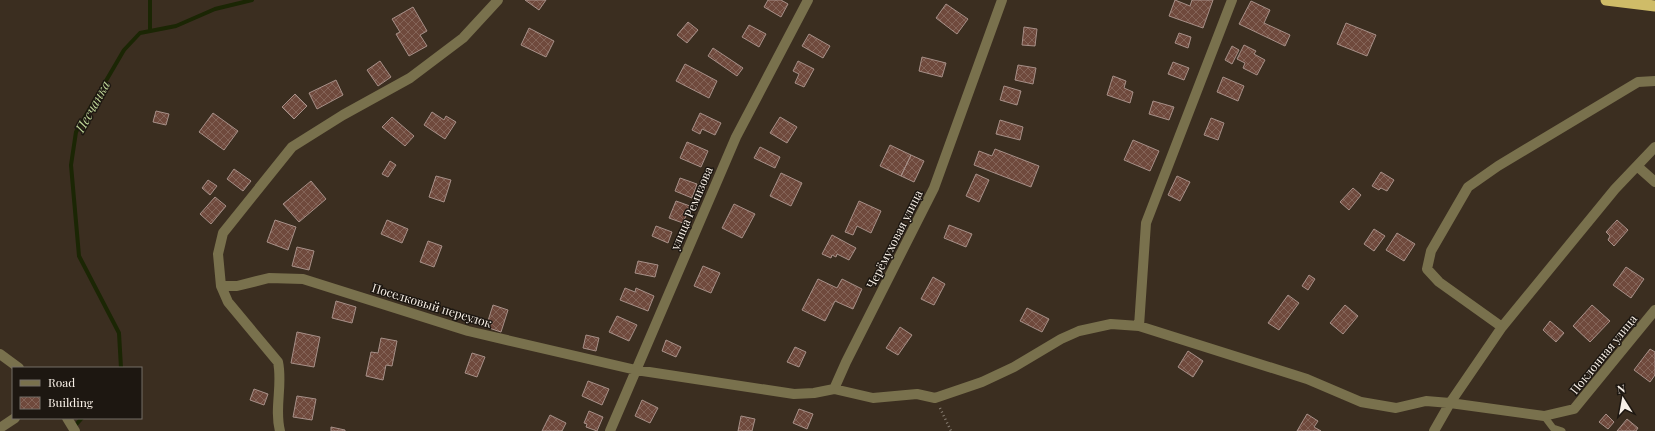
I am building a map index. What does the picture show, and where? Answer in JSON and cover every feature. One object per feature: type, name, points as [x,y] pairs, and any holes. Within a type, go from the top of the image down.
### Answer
[{"type":"highway","points":[[1606,0],[1655,6]]},
{"type":"street","points":[[280,431],[277,420],[280,371],[278,362],[228,302],[221,286],[218,254],[223,234],[292,147],[343,115],[410,78],[463,38],[498,0]]},
{"type":"street","name":"улица Ремизова","points":[[610,431],[736,137],[808,0]]},
{"type":"street","name":"Черёмуховая улица","points":[[834,389],[846,362],[934,188],[1002,0]]},
{"type":"street","points":[[1139,326],[1146,223],[1232,0]]},
{"type":"street","points":[[1502,327],[1438,282],[1427,269],[1431,251],[1468,187],[1498,166],[1638,82],[1655,81]]},
{"type":"street","points":[[1434,431],[1450,403],[1502,327],[1615,189],[1655,147]]},
{"type":"street","points":[[1637,166],[1655,182]]},
{"type":"street","name":"Поселковый переулок","points":[[221,286],[237,286],[269,278],[303,279],[468,331],[636,370],[794,394],[814,393],[834,389]]},
{"type":"street","name":"Поклонная улица","points":[[935,398],[988,379],[1014,367],[1061,339],[1079,331],[1111,324],[1139,326],[1307,378],[1361,402],[1396,408],[1426,401],[1544,416],[1574,408],[1655,310]]},
{"type":"street","points":[[0,354],[18,367]]},
{"type":"street","points":[[834,389],[873,398],[917,394],[935,398]]},
{"type":"street","points":[[0,428],[14,419]]},
{"type":"street","points":[[68,419],[75,431]]},
{"type":"lane","points":[[1544,416],[1553,428],[1562,431]]},
{"type":"path","points":[[935,398],[951,431]]},
{"type":"building","points":[[525,0],[546,0],[539,10]]},
{"type":"building","points":[[768,0],[781,0],[788,4],[781,17],[764,7]]},
{"type":"building","points":[[1175,0],[1190,6],[1192,0],[1213,0],[1203,28],[1169,16]]},
{"type":"building","points":[[1251,1],[1270,10],[1264,23],[1290,35],[1285,46],[1239,24]]},
{"type":"building","points":[[946,4],[968,19],[957,34],[936,18]]},
{"type":"building","points":[[413,7],[427,31],[420,35],[427,46],[409,56],[396,34],[400,32],[392,19]]},
{"type":"building","points":[[688,22],[698,30],[687,43],[677,35]]},
{"type":"building","points":[[1346,23],[1376,35],[1367,56],[1337,44]]},
{"type":"building","points":[[749,25],[766,34],[759,47],[742,37]]},
{"type":"building","points":[[1024,27],[1037,29],[1035,46],[1022,45]]},
{"type":"building","points":[[529,28],[554,41],[546,57],[521,45]]},
{"type":"building","points":[[1179,33],[1191,37],[1188,48],[1175,43]]},
{"type":"building","points":[[809,34],[830,46],[823,58],[802,46]]},
{"type":"building","points":[[1244,45],[1256,51],[1254,54],[1265,60],[1257,75],[1243,68],[1245,63],[1237,59]]},
{"type":"building","points":[[1232,46],[1239,50],[1232,64],[1225,60]]},
{"type":"building","points":[[713,48],[743,68],[737,76],[708,56]]},
{"type":"building","points":[[922,57],[946,63],[942,77],[919,71]]},
{"type":"building","points":[[380,61],[391,77],[378,86],[367,70]]},
{"type":"building","points":[[798,61],[814,69],[804,87],[795,83],[799,74],[793,71]]},
{"type":"building","points":[[1173,62],[1189,68],[1184,80],[1168,74]]},
{"type":"building","points":[[685,64],[717,81],[709,98],[676,81]]},
{"type":"building","points":[[1018,65],[1036,68],[1033,84],[1015,80]]},
{"type":"building","points":[[1113,76],[1126,81],[1124,88],[1133,92],[1130,103],[1107,95]]},
{"type":"building","points":[[1223,77],[1244,86],[1238,101],[1217,92]]},
{"type":"building","points":[[336,80],[343,95],[317,109],[309,93]]},
{"type":"building","points":[[1004,86],[1021,91],[1017,105],[1000,100]]},
{"type":"building","points":[[295,94],[307,106],[294,119],[282,107]]},
{"type":"building","points":[[1153,101],[1174,107],[1169,120],[1149,114]]},
{"type":"building","points":[[156,111],[169,114],[166,125],[153,122]]},
{"type":"building","points":[[432,112],[444,120],[446,116],[456,122],[445,139],[424,125]]},
{"type":"building","points":[[213,113],[238,131],[224,150],[199,132]]},
{"type":"building","points":[[700,113],[721,123],[715,135],[702,129],[700,134],[692,130]]},
{"type":"building","points":[[392,117],[414,136],[405,146],[382,127]]},
{"type":"building","points":[[780,117],[797,127],[787,143],[770,133]]},
{"type":"building","points":[[1211,118],[1224,123],[1218,140],[1204,135]]},
{"type":"building","points":[[1000,120],[1023,127],[1020,140],[996,134]]},
{"type":"building","points":[[1133,140],[1159,151],[1150,171],[1124,160]]},
{"type":"building","points":[[687,142],[708,151],[701,167],[680,158]]},
{"type":"building","points":[[890,145],[911,155],[901,176],[880,166]]},
{"type":"building","points":[[760,147],[780,157],[775,168],[754,158]]},
{"type":"building","points":[[995,149],[1039,166],[1031,187],[974,165],[979,151],[992,156]]},
{"type":"building","points":[[911,155],[924,161],[914,182],[901,176]]},
{"type":"building","points":[[390,161],[396,165],[388,177],[382,174]]},
{"type":"building","points":[[234,169],[251,181],[243,191],[227,179]]},
{"type":"building","points":[[1381,172],[1394,180],[1387,191],[1381,188],[1379,190],[1372,186]]},
{"type":"building","points":[[781,173],[802,183],[791,206],[770,196]]},
{"type":"building","points":[[976,174],[989,180],[979,202],[966,196]]},
{"type":"building","points":[[436,176],[451,180],[444,202],[429,197]]},
{"type":"building","points":[[1177,176],[1190,182],[1180,201],[1168,195]]},
{"type":"building","points":[[680,178],[697,184],[692,198],[675,191]]},
{"type":"building","points":[[208,180],[217,186],[210,195],[202,188]]},
{"type":"building","points":[[311,181],[326,199],[299,222],[283,204]]},
{"type":"building","points":[[1353,188],[1361,195],[1349,210],[1340,202]]},
{"type":"building","points":[[215,197],[226,206],[211,224],[200,214]]},
{"type":"building","points":[[676,201],[690,206],[683,223],[669,218]]},
{"type":"building","points":[[859,201],[881,211],[871,233],[857,226],[853,235],[845,232]]},
{"type":"building","points":[[734,204],[755,214],[742,238],[722,228]]},
{"type":"building","points":[[275,220],[296,227],[288,250],[267,242]]},
{"type":"building","points":[[387,220],[408,229],[402,243],[381,234]]},
{"type":"building","points":[[1617,220],[1628,230],[1614,246],[1608,240],[1610,236],[1606,232]]},
{"type":"building","points":[[949,225],[972,234],[966,247],[944,238]]},
{"type":"building","points":[[656,226],[672,232],[668,243],[652,236]]},
{"type":"building","points":[[1374,229],[1385,236],[1374,251],[1364,244]]},
{"type":"building","points":[[1397,233],[1415,244],[1404,261],[1386,250]]},
{"type":"building","points":[[832,235],[856,248],[849,260],[837,254],[836,257],[832,255],[831,258],[822,254]]},
{"type":"building","points":[[428,241],[442,246],[434,267],[420,262]]},
{"type":"building","points":[[297,247],[314,251],[309,270],[292,266]]},
{"type":"building","points":[[638,261],[658,265],[655,277],[635,273]]},
{"type":"building","points":[[703,266],[720,273],[711,293],[694,286]]},
{"type":"building","points":[[1626,267],[1644,279],[1631,298],[1613,285]]},
{"type":"building","points":[[1309,275],[1315,279],[1308,290],[1302,286]]},
{"type":"building","points":[[933,277],[945,284],[934,305],[921,299]]},
{"type":"building","points":[[818,279],[837,288],[842,279],[862,289],[853,309],[835,301],[825,321],[802,310]]},
{"type":"building","points":[[625,288],[635,292],[636,288],[654,296],[648,311],[620,300]]},
{"type":"building","points":[[1288,295],[1299,303],[1279,330],[1268,323]]},
{"type":"building","points":[[336,301],[356,307],[352,323],[332,318]]},
{"type":"building","points":[[493,305],[508,310],[501,332],[486,327]]},
{"type":"building","points":[[1345,305],[1358,316],[1343,334],[1330,323]]},
{"type":"building","points":[[1592,305],[1610,321],[1590,342],[1573,326]]},
{"type":"building","points":[[1027,308],[1049,319],[1042,332],[1020,321]]},
{"type":"building","points":[[617,316],[637,325],[629,341],[609,332]]},
{"type":"building","points":[[1550,321],[1564,333],[1556,342],[1543,330]]},
{"type":"building","points":[[900,327],[912,335],[898,355],[886,348]]},
{"type":"building","points":[[297,332],[320,337],[314,367],[291,363]]},
{"type":"building","points":[[586,335],[599,338],[596,351],[583,348]]},
{"type":"building","points":[[381,338],[397,341],[392,366],[386,365],[383,380],[366,376],[371,352],[378,353]]},
{"type":"building","points":[[666,340],[681,347],[676,357],[662,351]]},
{"type":"building","points":[[795,347],[806,352],[799,367],[787,362]]},
{"type":"building","points":[[1650,349],[1655,352],[1655,375],[1650,382],[1634,370]]},
{"type":"building","points":[[1188,351],[1203,361],[1193,377],[1178,367]]},
{"type":"building","points":[[472,353],[485,357],[477,377],[465,373]]},
{"type":"building","points":[[588,381],[609,389],[602,405],[582,396]]},
{"type":"building","points":[[254,389],[268,394],[264,405],[250,400]]},
{"type":"building","points":[[297,396],[316,399],[312,420],[293,417]]},
{"type":"building","points":[[642,400],[658,408],[650,423],[635,416]]},
{"type":"building","points":[[799,409],[813,414],[807,429],[793,423]]},
{"type":"building","points":[[589,411],[603,417],[597,431],[586,427],[587,424],[584,423]]},
{"type":"building","points":[[1307,414],[1318,421],[1314,427],[1321,431],[1297,431]]},
{"type":"building","points":[[1606,414],[1614,422],[1608,429],[1599,422]]},
{"type":"building","points":[[550,415],[566,423],[562,431],[542,431]]},
{"type":"building","points":[[741,416],[755,419],[752,431],[738,431]]},
{"type":"building","points":[[1627,419],[1638,428],[1636,431],[1617,431]]},
{"type":"building","points":[[331,427],[345,430],[345,431],[331,431]]},
{"type":"waterway","points":[[150,0],[150,31]]},
{"type":"waterway","name":"Песчанка","points":[[121,367],[119,333],[79,256],[71,165],[76,132],[124,50],[140,33],[176,26],[215,9],[252,0]]},
{"type":"waterway","name":"Песчанка","points":[[73,428],[81,419]]}]
